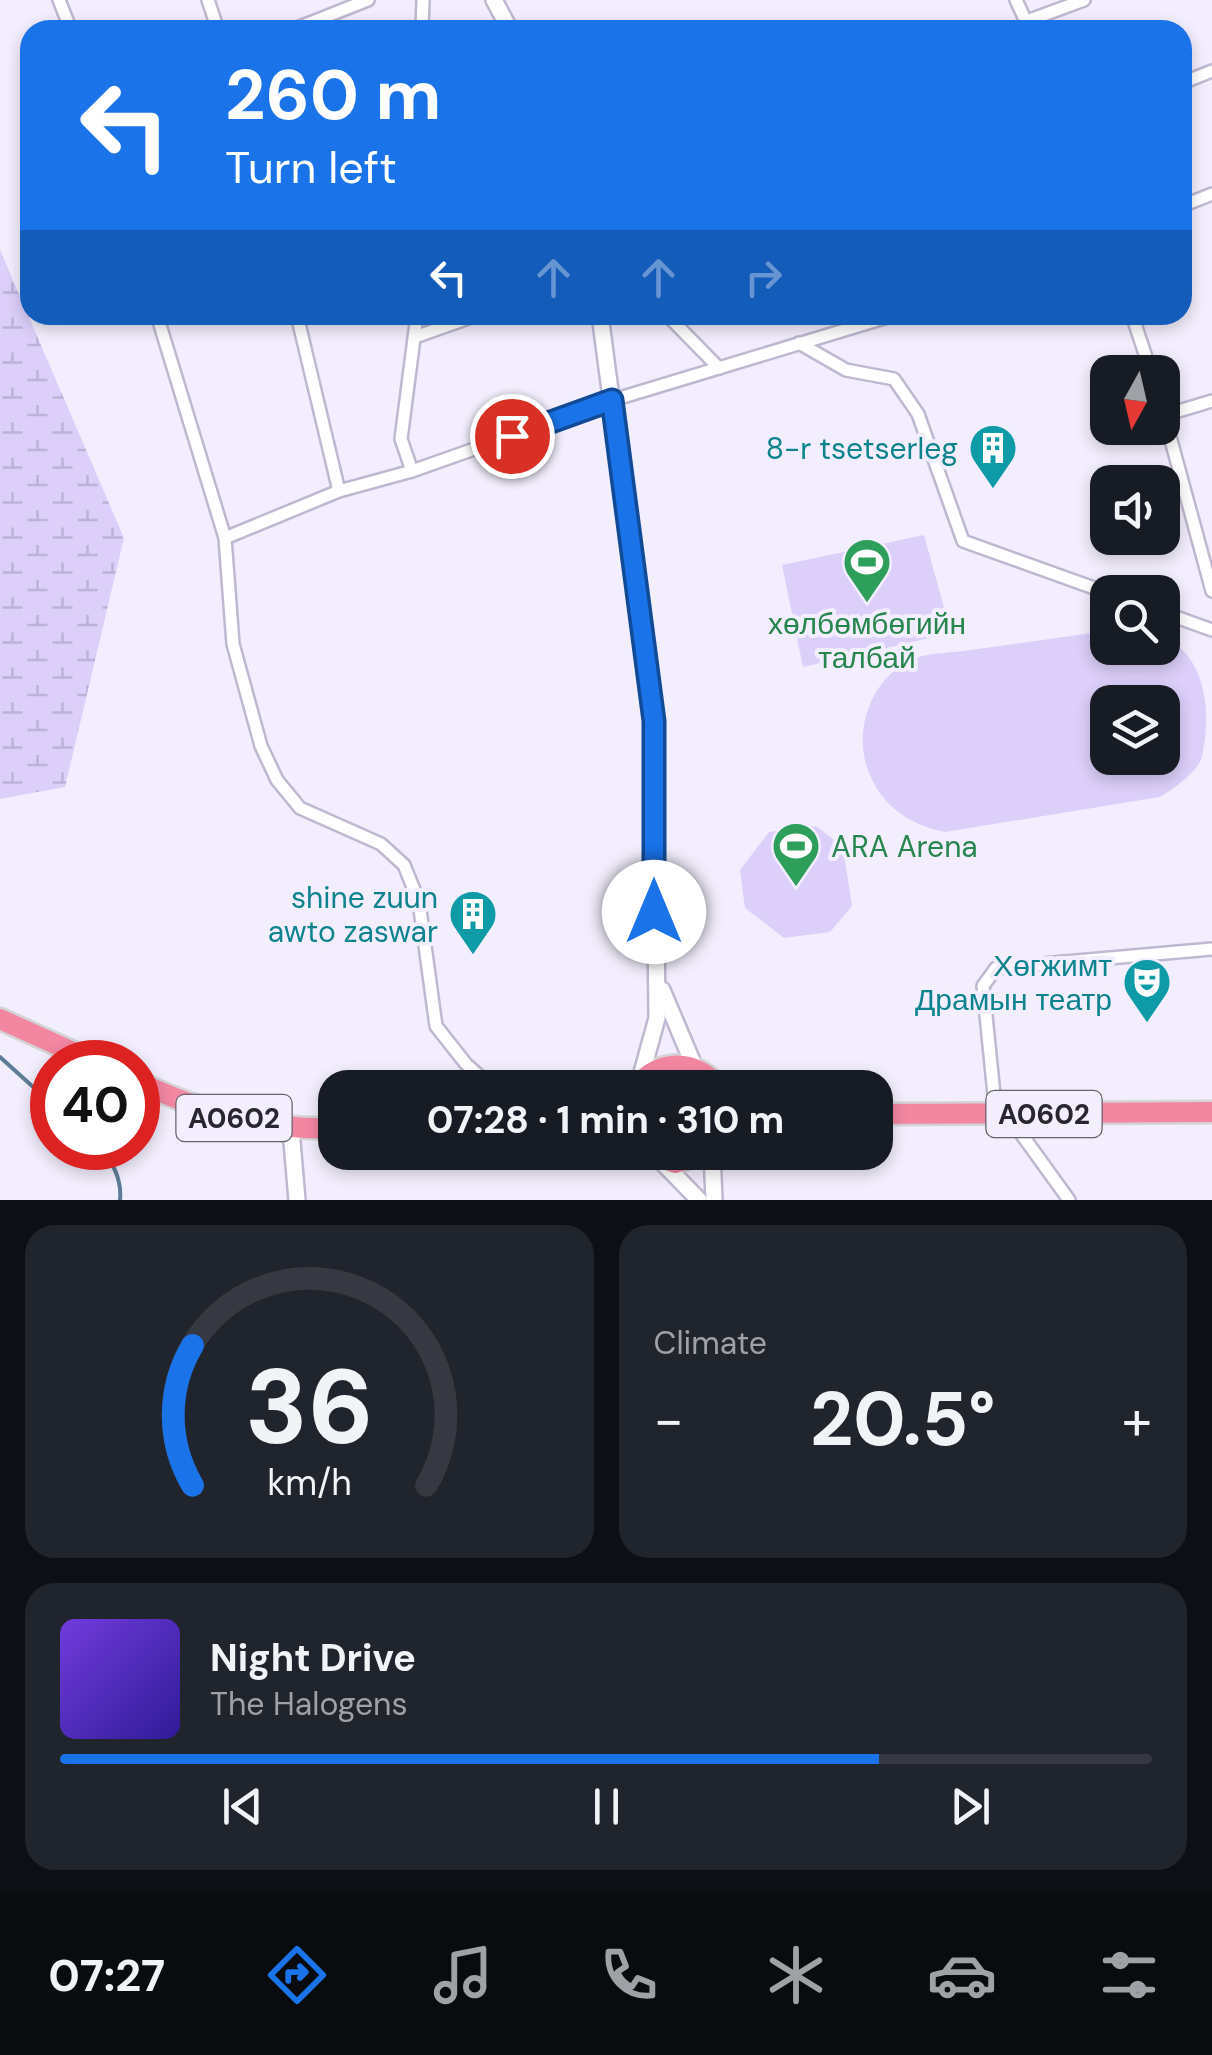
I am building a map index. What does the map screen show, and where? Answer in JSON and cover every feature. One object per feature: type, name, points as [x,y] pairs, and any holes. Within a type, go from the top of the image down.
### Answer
[{"type":"highway","points":[[0,1019],[46,1040]]},
{"type":"highway","points":[[659,1070],[665,1066],[697,1070]]},
{"type":"highway","name":"A0602","points":[[160,1090],[246,1122],[290,1130],[318,1129]]},
{"type":"highway","name":"A0602","points":[[893,1114],[1212,1112]]},
{"type":"street","points":[[317,20],[368,0]]},
{"type":"street","points":[[1042,20],[1084,0]]},
{"type":"street","points":[[161,325],[224,538],[233,644],[261,746],[277,780],[300,808],[381,844],[404,865],[419,902],[436,1026],[473,1070]]},
{"type":"street","points":[[299,325],[339,492]]},
{"type":"street","points":[[412,472],[401,439],[416,325]]},
{"type":"street","points":[[415,337],[449,325]]},
{"type":"street","points":[[601,325],[654,721],[654,1040],[643,1070]]},
{"type":"street","points":[[677,325],[719,368]]},
{"type":"street","points":[[224,538],[339,492],[412,472],[612,400],[860,325]]},
{"type":"street","points":[[1135,325],[1145,355]]},
{"type":"street","points":[[799,343],[846,370],[894,379],[918,414],[964,541],[1090,586]]},
{"type":"street","points":[[1180,407],[1212,400]]},
{"type":"street","points":[[1173,445],[1212,591]]},
{"type":"street","points":[[1198,540],[1212,536]]},
{"type":"street","points":[[1180,618],[1212,630]]},
{"type":"street","points":[[1069,1200],[1002,1114],[983,986],[996,968],[1212,948]]},
{"type":"street","points":[[656,972],[695,1068]]},
{"type":"street","points":[[290,1130],[297,1200]]},
{"type":"street","points":[[667,1170],[699,1200]]},
{"type":"street","points":[[712,1170],[714,1200]]},
{"type":"green space","points":[[0,250],[20,296],[20,325],[32,325],[124,538],[65,787],[0,799]]},
{"type":"green space","name":"хөлбөмбөгийн талбай","points":[[924,535],[951,633],[803,667],[782,565]]},
{"type":"green space","points":[[1090,633],[1090,665],[1180,665],[1180,648],[1198,673],[1203,690],[1206,725],[1201,760],[1188,777],[1160,797],[945,832],[918,824],[887,802],[872,780],[863,751],[865,719],[878,689],[901,666],[916,658]]},
{"type":"green space","name":"ARA Arena","points":[[816,826],[843,847],[852,906],[830,932],[784,938],[745,908],[740,870],[769,832]]},
{"type":"waterway","points":[[0,1057],[30,1084]]},
{"type":"waterway","points":[[115,1170],[120,1200]]},
{"type":"place","name":"8-r tsetserleg","points":[[993,490]]},
{"type":"place","name":"хөлбөмбөгийн талбай","points":[[867,604]]},
{"type":"place","name":"ARA Arena","points":[[796,888]]},
{"type":"place","name":"shine zuun awto zaswar","points":[[473,956]]},
{"type":"place","name":"Хөгжимт Драмын театр","points":[[1147,1024]]},
{"type":"route","points":[[512,436],[612,400],[654,721],[654,912]]}]
